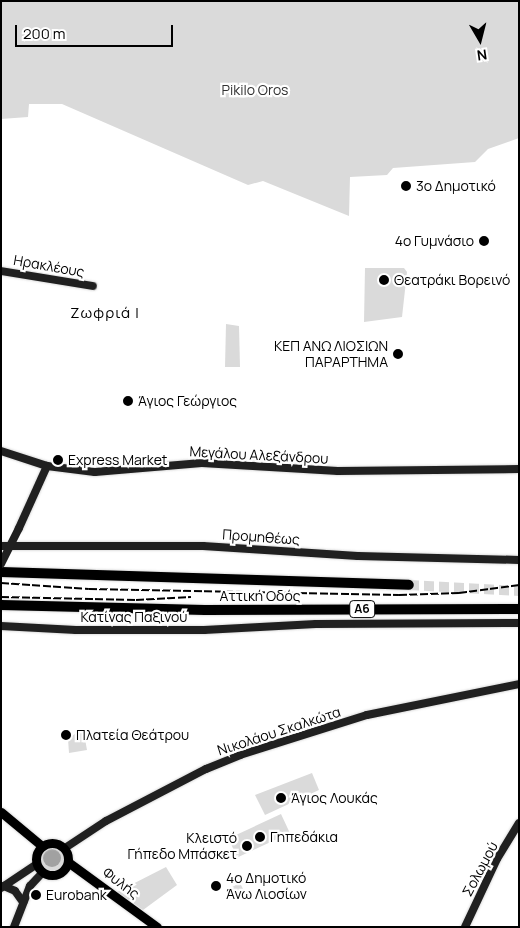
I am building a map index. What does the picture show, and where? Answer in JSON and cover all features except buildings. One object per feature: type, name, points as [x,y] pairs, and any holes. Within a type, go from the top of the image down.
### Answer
[{"type":"highway","points":[[1,565],[51,568],[74,576]]},
{"type":"highway","name":"Αττική Οδός","points":[[1,572],[74,576],[409,585]]},
{"type":"highway","name":"Αττική Οδός","points":[[1,605],[519,609]]},
{"type":"highway","points":[[1,611],[112,607]]},
{"type":"main road","points":[[1,812],[42,846]]},
{"type":"main road","points":[[52,842],[65,848],[68,862],[58,874],[43,872],[37,864],[36,854],[42,846],[52,842]]},
{"type":"main road","name":"Φυλής","points":[[68,862],[157,927]]},
{"type":"street","name":"Ηρακλέους","points":[[1,271],[93,286]]},
{"type":"street","name":"Μεγάλου Αλεξάνδρου","points":[[1,451],[47,466],[102,472],[202,463],[338,471],[519,469]]},
{"type":"street","points":[[1,565],[47,466]]},
{"type":"street","name":"Προμηθέως","points":[[1,546],[203,546],[358,556],[519,560]]},
{"type":"street","name":"Κατίνας Παξινού","points":[[1,626],[76,630],[204,630],[266,625],[519,623]]},
{"type":"street","name":"Νικολάου Σκαλκώτα","points":[[65,848],[106,821],[206,769],[240,755],[368,715],[519,684]]},
{"type":"street","name":"Σολωμού","points":[[465,927],[519,823]]},
{"type":"street","points":[[3,887],[37,864]]},
{"type":"street","points":[[14,927],[30,886],[43,872]]},
{"type":"street","points":[[3,887],[16,891],[23,902]]},
{"type":"green space","name":"Pikilo Oros","points":[[1,1],[519,1],[519,138],[488,149],[475,162],[393,168],[387,175],[350,177],[349,216],[263,181],[248,185],[62,104],[29,104],[28,117],[1,119]]},
{"type":"green space","points":[[365,268],[404,268],[407,272],[402,317],[364,322]]},
{"type":"green space","points":[[226,324],[239,326],[240,367],[225,367]]},
{"type":"green space","points":[[83,728],[87,750],[69,753],[68,739]]},
{"type":"green space","points":[[312,773],[319,790],[265,815],[255,795]]},
{"type":"green space","name":"Γηπεδάκια","points":[[281,814],[290,833],[237,858],[228,839]]},
{"type":"green space","points":[[52,844],[62,848],[66,858],[62,868],[52,872],[42,868],[38,858],[42,848]]},
{"type":"green space","points":[[166,867],[177,885],[143,910],[117,892]]},
{"type":"green space","points":[[240,883],[243,889],[228,897],[225,891]]},
{"type":"shaded area","points":[[48,849],[56,849],[61,854],[59,865],[48,867],[43,862],[43,854]]},
{"type":"tunnel","points":[[409,585],[519,591]]},
{"type":"railway","points":[[1,583],[89,589],[399,595],[459,593],[519,585]]},
{"type":"railway","points":[[1,597],[136,600],[191,597]]},
{"type":"place","name":"3ο Δημοτικό","points":[[406,186]]},
{"type":"place","name":"4ο Γυμνάσιο","points":[[484,241]]},
{"type":"place","name":"Θεατράκι Βορεινό","points":[[384,280]]},
{"type":"place","name":"ΚΕΠ ΑΝΩ ΛΙΟΣΙΩΝ ΠΑΡΑΡΤΗΜΑ","points":[[398,354]]},
{"type":"place","name":"Άγιος Γεώργιος","points":[[128,401]]},
{"type":"place","name":"Express Market","points":[[58,460]]},
{"type":"place","name":"Πλατεία Θεάτρου","points":[[66,735]]},
{"type":"place","name":"Άγιος Λουκάς","points":[[281,798]]},
{"type":"place","name":"Γηπεδάκια","points":[[260,837]]},
{"type":"place","name":"Κλειστό Γήπεδο Μπάσκετ","points":[[247,846]]},
{"type":"place","name":"4ο Δημοτικό Άνω Λιοσίων","points":[[216,886]]},
{"type":"place","name":"Eurobank","points":[[36,895]]},
{"type":"district","name":"Ζωφριά Ι","points":[[105,313]]}]
